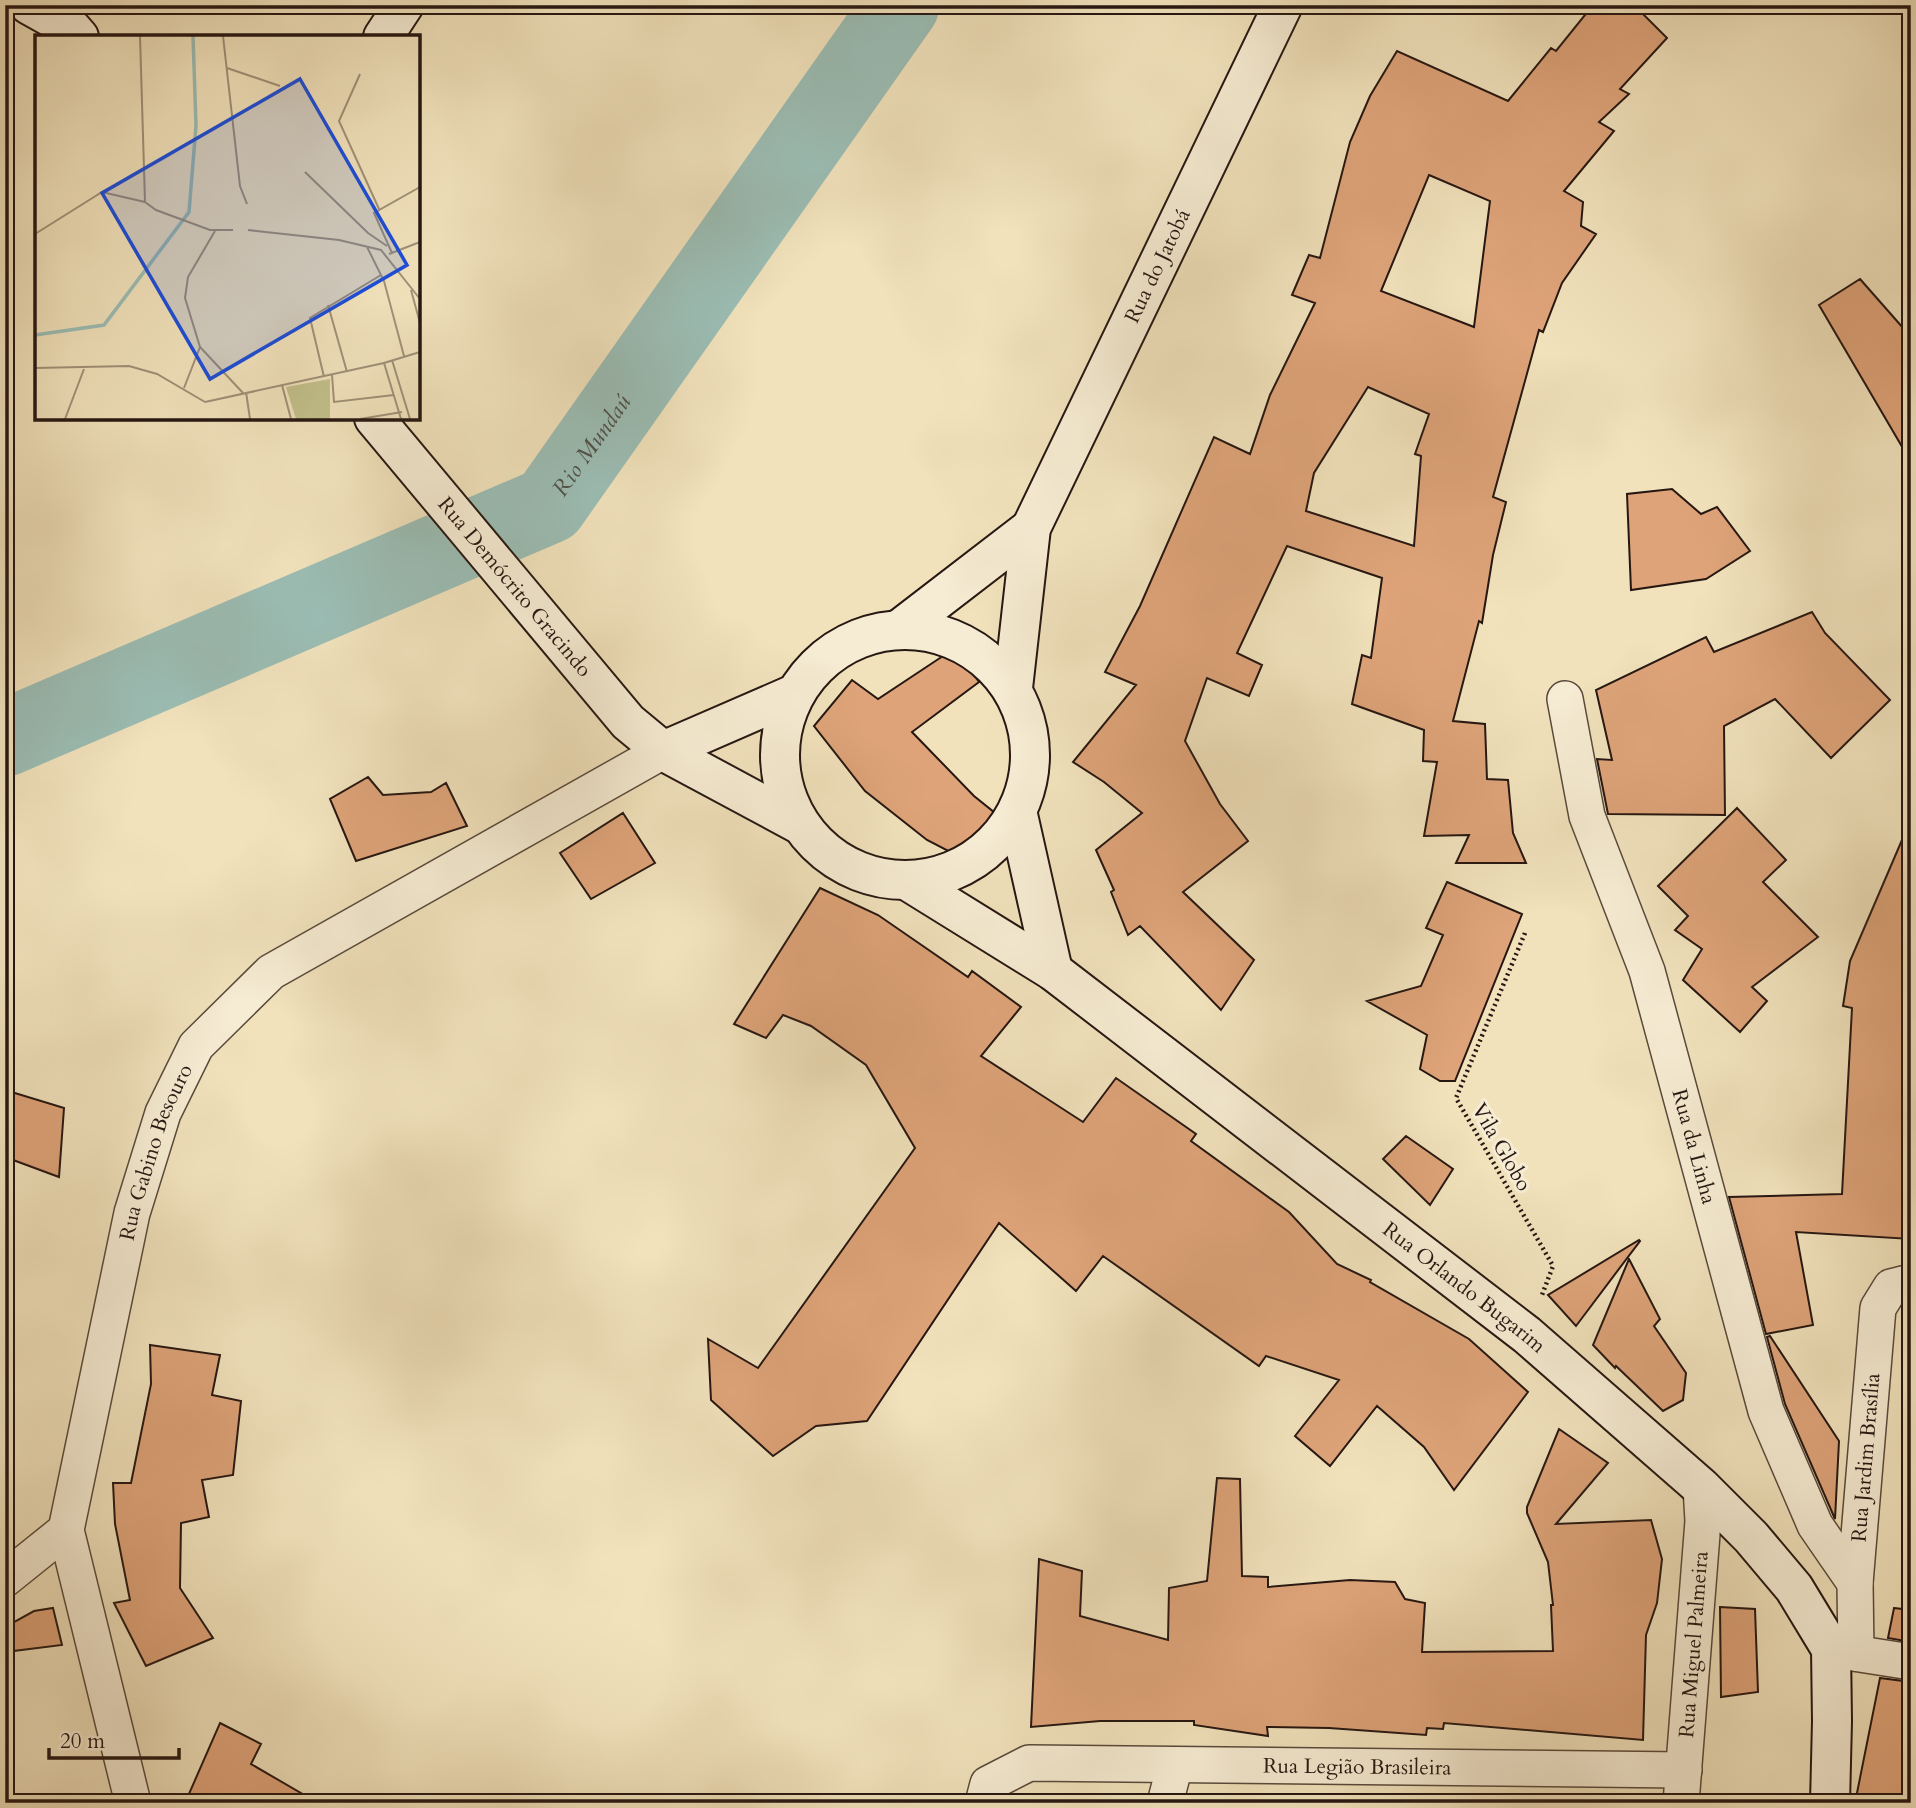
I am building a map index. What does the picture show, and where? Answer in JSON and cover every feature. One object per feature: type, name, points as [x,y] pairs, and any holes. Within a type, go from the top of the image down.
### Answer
[{"type":"main road","points":[[29,5],[72,29],[77,35]]},
{"type":"main road","points":[[384,35],[404,5]]},
{"type":"main road","name":"Rua do Jatobá","points":[[1013,688],[1031,528],[1283,5]]},
{"type":"main road","name":"Rua Demócrito Gracindo","points":[[375,420],[628,722],[663,751],[797,823],[846,868],[911,883]]},
{"type":"main road","name":"Rua do Jatobá","points":[[901,628],[1031,528]]},
{"type":"main road","points":[[663,751],[792,695],[837,648],[901,628],[964,643],[1013,688],[1033,751],[1018,815],[1053,971]]},
{"type":"main road","points":[[792,695],[778,760],[797,823]]},
{"type":"main road","points":[[911,883],[973,863],[1018,815]]},
{"type":"main road","name":"Rua Orlando Bugarim","points":[[911,883],[1053,971],[1527,1335],[1701,1487],[1751,1537],[1843,1651]]},
{"type":"main road","points":[[1830,1803],[1832,1721],[1843,1651]]},
{"type":"street","name":"Rua da Linha","points":[[1565,699],[1587,816],[1647,971],[1766,1411],[1815,1525],[1855,1583]]},
{"type":"street","name":"Rua Gabino Besouro","points":[[133,1803],[66,1530],[132,1213],[163,1113],[197,1046],[271,972],[663,751]]},
{"type":"street","name":"Rua Jardim Brasília","points":[[1843,1651],[1855,1583],[1878,1308],[1891,1287],[1911,1282]]},
{"type":"street","name":"Rua Miguel Palmeira","points":[[1683,1786],[1703,1521],[1701,1487]]},
{"type":"street","points":[[5,1578],[66,1530]]},
{"type":"street","points":[[1843,1651],[1911,1662]]},
{"type":"street","name":"Rua Legião Brasileira","points":[[983,1803],[988,1784],[1029,1763],[1175,1765],[1683,1786]]},
{"type":"street","points":[[1166,1803],[1175,1765]]},
{"type":"path","name":"Vila Globo","points":[[1525,933],[1456,1098],[1553,1266],[1527,1335]]},
{"type":"building","points":[[1593,5],[1634,5],[1667,38],[1620,89],[1629,94],[1599,122],[1614,131],[1564,191],[1583,202],[1581,226],[1596,234],[1562,283],[1543,332],[1539,330],[1493,497],[1506,502],[1493,555],[1482,623],[1479,621],[1453,721],[1485,724],[1487,779],[1508,780],[1513,833],[1526,863],[1456,863],[1469,835],[1424,836],[1437,762],[1423,761],[1424,730],[1352,704],[1362,655],[1371,658],[1382,578],[1287,546],[1237,653],[1262,665],[1249,696],[1207,678],[1185,741],[1220,804],[1248,841],[1183,892],[1254,960],[1221,1010],[1140,926],[1128,935],[1111,892],[1114,890],[1096,850],[1142,813],[1104,782],[1073,762],[1136,685],[1105,672],[1140,606],[1214,437],[1250,454],[1270,395],[1315,303],[1292,295],[1309,255],[1320,258],[1350,142],[1370,96],[1397,51],[1508,101],[1551,48],[1556,51]],"holes":[[[1429,175],[1490,201],[1474,327],[1381,291]],[[1368,387],[1429,414],[1415,454],[1421,456],[1414,546],[1306,511],[1314,473]]]},
{"type":"building","points":[[1860,279],[1911,337],[1911,462],[1819,305]]},
{"type":"building","points":[[1672,489],[1701,514],[1717,507],[1750,551],[1706,579],[1631,590],[1627,494]]},
{"type":"building","points":[[1812,612],[1825,633],[1890,700],[1831,758],[1775,699],[1724,726],[1725,815],[1608,814],[1597,759],[1612,760],[1596,690],[1706,637],[1714,652]]},
{"type":"building","points":[[955,648],[979,682],[912,732],[974,796],[995,813],[958,856],[927,840],[865,791],[814,726],[852,680],[878,699]]},
{"type":"building","points":[[368,777],[383,795],[431,792],[446,783],[467,826],[356,861],[330,799]]},
{"type":"building","points":[[1737,808],[1786,860],[1763,882],[1818,937],[1752,987],[1767,1001],[1740,1032],[1683,980],[1702,949],[1675,930],[1688,916],[1658,886]]},
{"type":"building","points":[[623,813],[655,863],[591,899],[560,853]]},
{"type":"building","points":[[1911,819],[1911,1239],[1796,1232],[1813,1325],[1766,1334],[1729,1197],[1842,1194],[1852,1008],[1843,1006],[1850,961]]},
{"type":"building","points":[[1447,882],[1522,914],[1455,1081],[1440,1081],[1420,1069],[1427,1035],[1367,1001],[1421,986],[1443,935],[1426,928]]},
{"type":"building","points":[[820,888],[878,915],[968,977],[972,971],[1021,1007],[981,1056],[1083,1122],[1116,1078],[1196,1134],[1191,1141],[1289,1212],[1337,1264],[1371,1280],[1370,1282],[1469,1339],[1528,1392],[1454,1490],[1424,1447],[1377,1406],[1330,1466],[1295,1436],[1339,1380],[1266,1356],[1259,1366],[1103,1256],[1076,1291],[999,1223],[867,1421],[816,1426],[773,1456],[711,1400],[708,1339],[758,1368],[915,1148],[866,1065],[811,1026],[783,1015],[766,1038],[734,1024]]},
{"type":"building","points":[[5,1090],[64,1108],[59,1177],[5,1157]]},
{"type":"building","points":[[1406,1136],[1453,1169],[1430,1205],[1383,1159]]},
{"type":"building","points":[[1640,1241],[1576,1326],[1548,1295]]},
{"type":"building","points":[[1629,1259],[1660,1319],[1654,1326],[1686,1373],[1683,1400],[1663,1411],[1593,1345]]},
{"type":"building","points":[[1770,1336],[1839,1441],[1835,1519],[1785,1404],[1767,1337]]},
{"type":"building","points":[[150,1345],[220,1355],[212,1395],[241,1401],[233,1475],[202,1480],[209,1517],[181,1523],[180,1588],[213,1638],[146,1666],[114,1603],[130,1600],[115,1524],[113,1483],[131,1483],[151,1384]]},
{"type":"building","points":[[1559,1429],[1608,1463],[1556,1524],[1651,1520],[1662,1559],[1657,1603],[1646,1635],[1643,1740],[1444,1723],[1443,1729],[1427,1728],[1426,1735],[1329,1728],[1267,1727],[1268,1736],[1194,1725],[1194,1721],[1100,1721],[1031,1727],[1039,1559],[1082,1571],[1080,1616],[1168,1640],[1169,1588],[1207,1581],[1217,1478],[1240,1479],[1242,1576],[1268,1577],[1268,1587],[1350,1580],[1395,1582],[1405,1599],[1425,1603],[1422,1652],[1553,1651],[1553,1605],[1548,1562],[1527,1513],[1527,1507]]},
{"type":"building","points":[[1720,1607],[1755,1609],[1758,1692],[1721,1697]]},
{"type":"building","points":[[53,1608],[62,1645],[5,1652],[5,1627],[34,1611]]},
{"type":"building","points":[[1894,1608],[1911,1610],[1911,1642],[1888,1638]]},
{"type":"building","points":[[1880,1678],[1911,1682],[1911,1803],[1855,1803]]},
{"type":"building","points":[[220,1723],[261,1744],[251,1764],[318,1803],[185,1803]]},
{"type":"waterway","name":"Rio Mundaú","points":[[5,738],[549,505],[901,5]]}]
